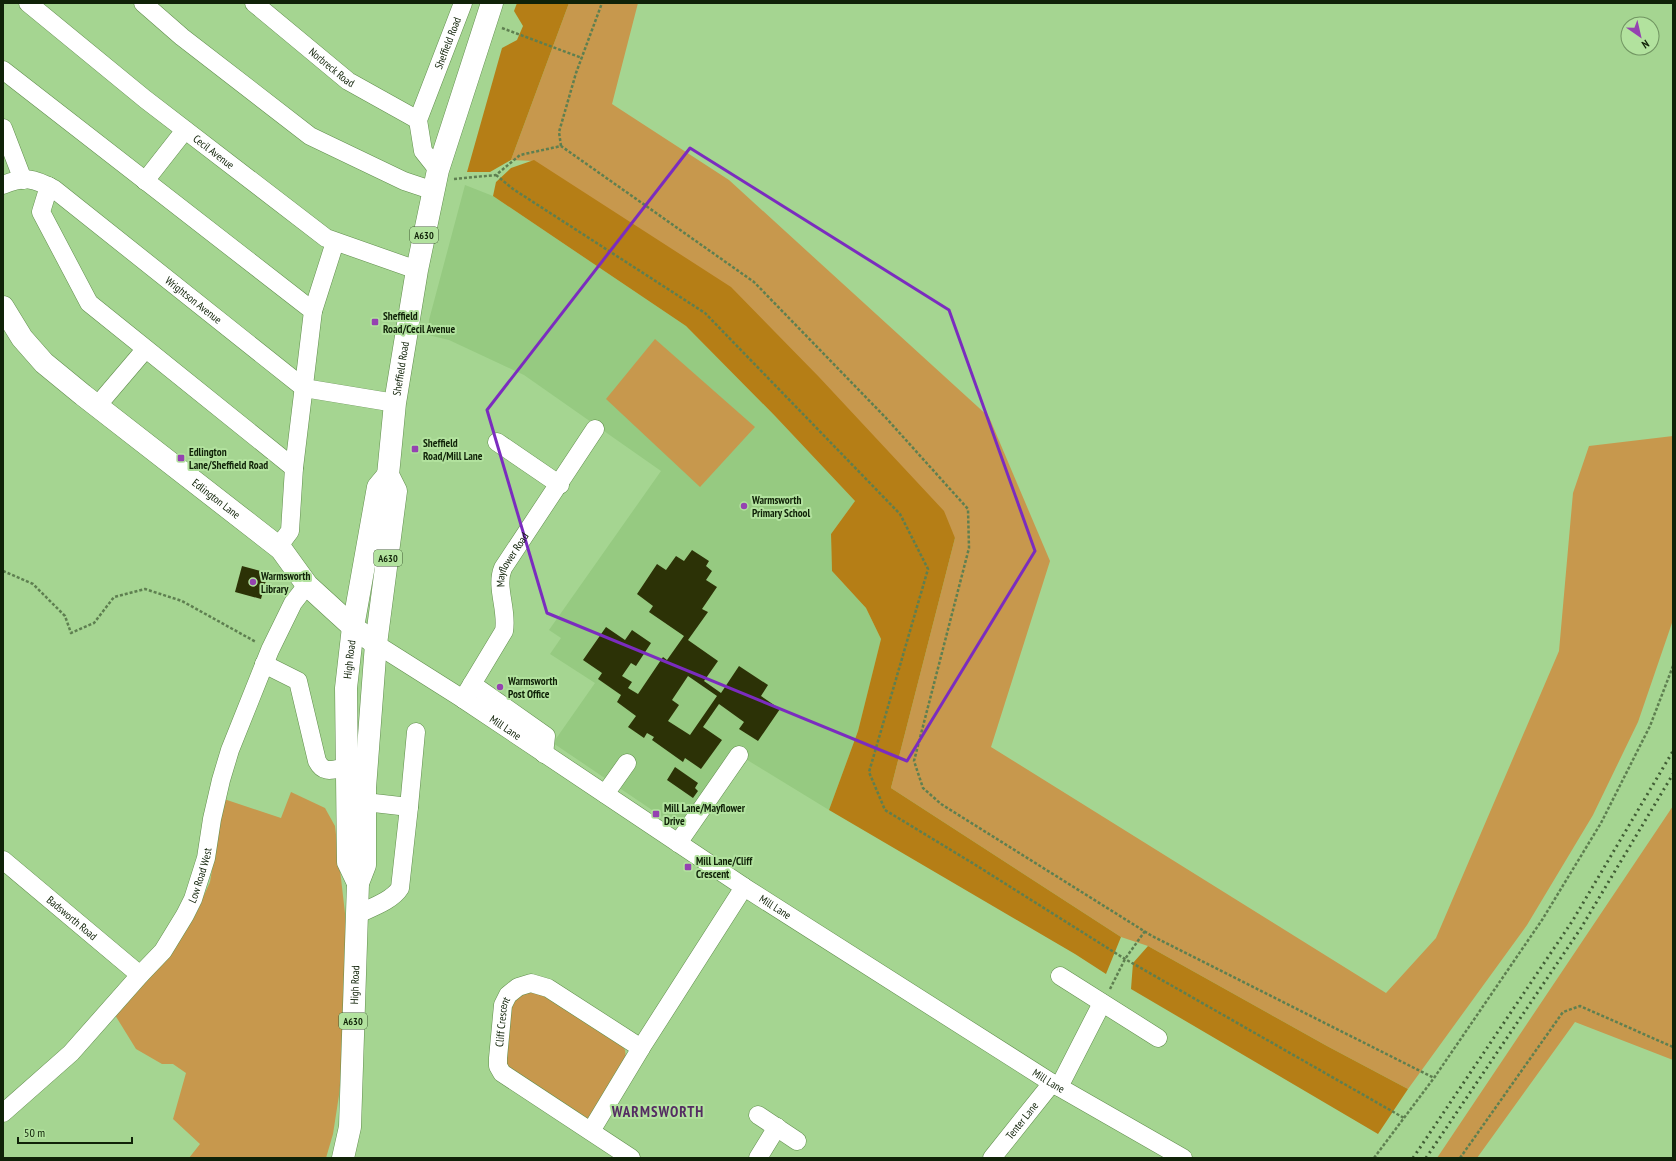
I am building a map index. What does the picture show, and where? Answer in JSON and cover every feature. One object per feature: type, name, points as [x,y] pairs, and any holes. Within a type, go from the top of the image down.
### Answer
[{"type":"main road","name":"Sheffield Road","points":[[376,644],[396,491],[388,475],[395,403],[417,270],[436,179],[489,13]]},
{"type":"main road","name":"Edlington Lane","points":[[3,307],[22,338],[44,363],[281,549],[307,585],[353,626],[376,644]]},
{"type":"main road","name":"Sheffield Road","points":[[353,626],[378,487],[388,475]]},
{"type":"main road","name":"High Road","points":[[353,626],[346,688],[348,862],[358,882]]},
{"type":"main road","name":"High Road","points":[[343,1158],[350,1127],[356,915],[358,882],[365,865],[365,802],[376,644]]},
{"type":"street","name":"Cecil Avenue","points":[[28,3],[138,94],[326,238],[417,270]]},
{"type":"street","points":[[143,3],[182,37],[310,136],[404,181],[436,179]]},
{"type":"street","name":"Norbreck Road","points":[[254,3],[348,81],[418,120]]},
{"type":"street","name":"Sheffield Road","points":[[436,179],[423,151],[418,120],[462,3]]},
{"type":"street","points":[[3,70],[313,311]]},
{"type":"street","points":[[3,128],[24,180]]},
{"type":"street","points":[[145,181],[185,130]]},
{"type":"street","name":"Wrightson Avenue","points":[[3,185],[16,180],[37,180],[49,186],[304,388],[395,403]]},
{"type":"street","points":[[49,186],[41,212],[89,303],[294,468]]},
{"type":"street","points":[[278,547],[290,531],[294,468],[313,311],[335,242]]},
{"type":"street","points":[[97,406],[146,350]]},
{"type":"street","name":"Mayflower Road","points":[[467,692],[504,631],[506,622],[500,576],[503,568],[560,485],[595,429]]},
{"type":"street","points":[[497,442],[560,485]]},
{"type":"street","name":"Low Road West","points":[[3,1113],[71,1054],[163,951],[193,899],[206,858],[212,819],[230,750],[267,657],[293,603],[307,585]]},
{"type":"street","name":"Mill Lane","points":[[376,644],[467,692],[544,754],[744,887],[1055,1085],[1183,1158]]},
{"type":"street","points":[[267,657],[298,681],[320,768],[326,770],[347,768]]},
{"type":"street","points":[[356,915],[397,893],[400,888],[416,732]]},
{"type":"street","points":[[678,843],[739,755]]},
{"type":"street","points":[[605,794],[627,763]]},
{"type":"street","points":[[365,802],[409,807]]},
{"type":"street","name":"Badsworth Road","points":[[3,860],[140,975]]},
{"type":"street","points":[[591,1131],[641,1048],[744,887]]},
{"type":"street","points":[[1060,976],[1158,1038]]},
{"type":"street","name":"Cliff Crescent","points":[[631,1158],[502,1073],[498,1066],[498,1058],[503,1005],[508,994],[518,987],[531,983],[548,988],[641,1048]]},
{"type":"street","name":"Tenter Lane","points":[[992,1158],[1055,1085],[1102,1003]]},
{"type":"street","points":[[758,1115],[797,1141]]},
{"type":"street","points":[[758,1158],[777,1128]]},
{"type":"path","points":[[561,146],[559,132],[582,58],[602,3]]},
{"type":"path","points":[[489,13],[582,58]]},
{"type":"path","points":[[436,179],[457,180],[496,174],[520,154],[561,146],[754,282],[886,419],[968,509],[969,548],[914,760],[923,788],[941,804],[1145,932],[1434,1078]]},
{"type":"path","points":[[496,174],[513,189],[705,313],[900,514],[928,570],[869,772],[885,810],[1125,959],[1404,1118]]},
{"type":"path","points":[[3,571],[33,584],[65,616],[71,634],[94,623],[114,597],[145,589],[182,601],[267,657]]},
{"type":"path","points":[[1374,1158],[1434,1078],[1542,920],[1600,823],[1650,726],[1673,666]]},
{"type":"path","points":[[1102,1003],[1118,976],[1125,959],[1145,932]]},
{"type":"path","points":[[1460,1158],[1563,1012],[1580,1006],[1673,1046]]},
{"type":"highlighted area","points":[[690,148],[949,310],[1035,551],[907,761],[547,613],[487,410]]},
{"type":"shaded area","points":[[517,3],[569,3],[511,160],[490,172],[467,172],[502,48],[517,40],[523,26],[514,11]]},
{"type":"shaded area","points":[[569,3],[638,3],[612,104],[729,180],[989,417],[1050,561],[991,747],[1386,993],[1436,938],[1559,651],[1573,493],[1589,446],[1673,436],[1673,620],[1638,722],[1593,815],[1527,925],[1408,1089],[1327,1046],[1148,946],[1121,937],[891,788],[955,538],[534,161],[511,160]]},
{"type":"shaded area","points":[[534,160],[731,287],[819,377],[944,511],[955,538],[891,788],[1121,937],[1106,974],[1075,954],[829,810],[858,731],[881,639],[866,608],[832,571],[831,534],[855,501],[775,416],[686,326],[493,196],[496,182],[511,168]]},
{"type":"shaded area","name":"Warmsworth Primary School","points":[[465,185],[493,196],[686,326],[775,416],[855,501],[831,534],[832,571],[866,608],[881,639],[858,731],[829,810],[744,758],[689,835],[553,743],[595,683],[550,654],[561,638],[549,630],[661,471],[524,375],[449,340],[428,335],[429,320]]},
{"type":"shaded area","points":[[655,339],[755,427],[700,487],[606,399]]},
{"type":"shaded area","points":[[291,792],[325,808],[335,826],[346,922],[343,1055],[333,1134],[326,1158],[189,1158],[200,1144],[173,1119],[186,1073],[173,1064],[162,1064],[136,1049],[115,1015],[169,957],[196,913],[210,882],[224,799],[281,818]]},
{"type":"shaded area","points":[[1673,806],[1673,1060],[1575,1022],[1477,1158],[1437,1158]]},
{"type":"shaded area","points":[[1148,946],[1327,1046],[1408,1089],[1378,1134],[1131,989],[1133,963]]},
{"type":"shaded area","points":[[536,990],[619,1041],[625,1050],[626,1059],[588,1120],[506,1066],[509,1007],[514,998]]},
{"type":"building","points":[[692,550],[709,561],[706,566],[712,571],[706,580],[717,587],[702,609],[708,612],[688,640],[718,661],[704,681],[721,693],[739,666],[768,685],[761,696],[780,709],[758,741],[739,729],[744,722],[719,704],[703,727],[722,740],[701,769],[685,758],[683,762],[652,740],[654,737],[647,733],[644,738],[628,727],[636,716],[617,702],[621,695],[598,679],[602,673],[583,660],[606,627],[625,640],[632,630],[651,643],[636,666],[631,663],[622,676],[632,682],[628,688],[638,694],[663,657],[667,660],[684,636],[649,612],[653,606],[637,594],[657,564],[666,570],[676,556],[684,561]],"holes":[[[688,676],[717,696],[690,735],[668,721],[679,705],[672,700]]]},
{"type":"building","points":[[242,566],[268,573],[261,599],[235,592]]},
{"type":"building","points":[[675,767],[698,783],[695,788],[698,791],[693,798],[667,780]]},
{"type":"railway","points":[[1413,1158],[1573,920],[1673,751]]},
{"type":"railway","points":[[1426,1158],[1581,928],[1673,774]]},
{"type":"place","name":"Sheffield Road/Cecil Avenue","points":[[375,322]]},
{"type":"place","name":"Sheffield Road/Mill Lane","points":[[415,449]]},
{"type":"place","name":"Edlington Lane/Sheffield Road","points":[[181,458]]},
{"type":"place","name":"Warmsworth Primary School","points":[[744,506]]},
{"type":"place","name":"Warmsworth Library","points":[[253,582]]},
{"type":"place","name":"Warmsworth Post Office","points":[[500,687]]},
{"type":"place","name":"Mill Lane/Mayflower Drive","points":[[656,814]]},
{"type":"place","name":"Mill Lane/Cliff Crescent","points":[[688,867]]},
{"type":"district","name":"WARMSWORTH","points":[[658,1112]]}]
